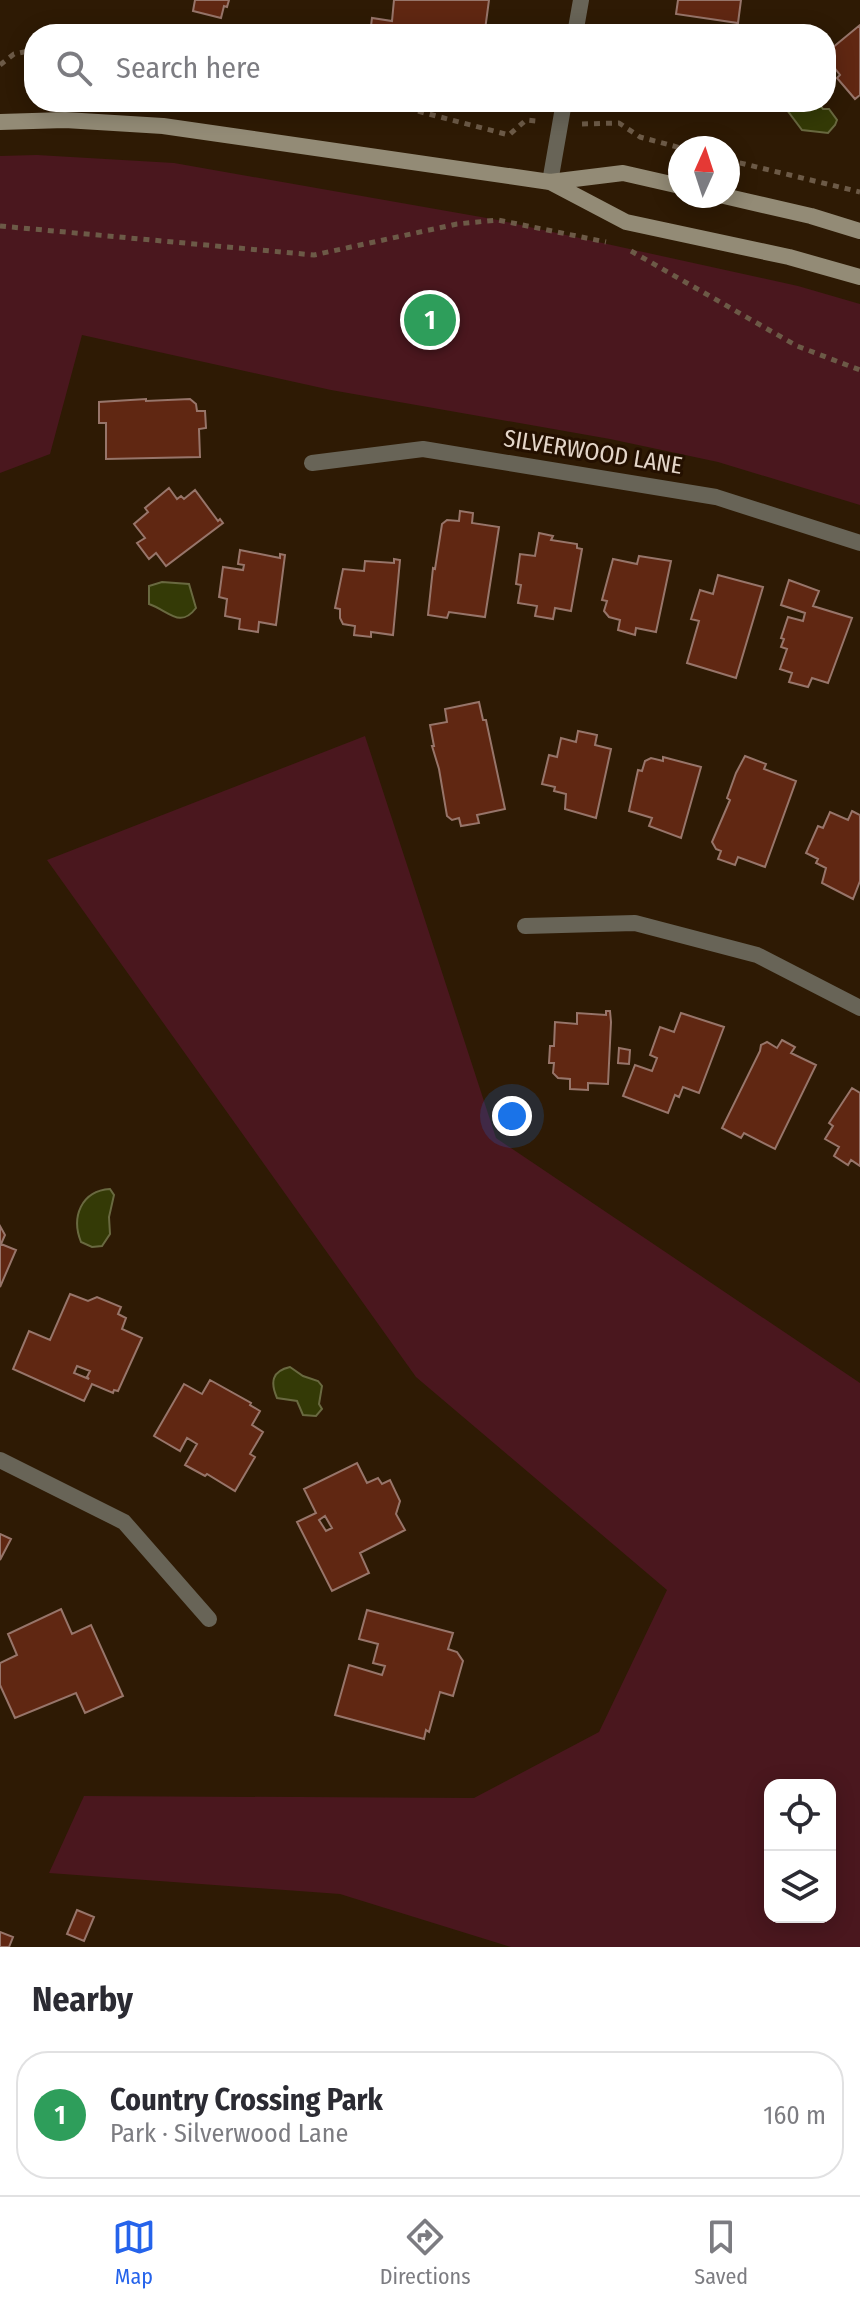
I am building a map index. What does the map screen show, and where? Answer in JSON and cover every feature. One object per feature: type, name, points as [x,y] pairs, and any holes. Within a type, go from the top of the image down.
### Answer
[{"type":"main road","points":[[0,122],[65,120],[163,126],[550,182],[623,173],[668,183]]},
{"type":"main road","points":[[550,182],[626,222],[789,257],[860,277]]},
{"type":"main road","points":[[740,200],[860,231]]},
{"type":"street","points":[[577,24],[581,0]]},
{"type":"street","points":[[550,182],[563,112]]},
{"type":"street","name":"SILVERWOOD LANE","points":[[312,463],[423,449],[716,497],[860,543]]},
{"type":"street","points":[[525,926],[635,923],[757,955],[860,1008]]},
{"type":"street","points":[[0,1460],[124,1522],[209,1619]]},
{"type":"path","points":[[0,65],[14,54],[24,52]]},
{"type":"path","points":[[421,112],[509,135],[526,120],[561,124],[619,123],[640,137],[668,145]]},
{"type":"path","points":[[740,163],[860,192]]},
{"type":"path","points":[[0,226],[314,255],[457,224],[498,220],[621,245],[797,346],[860,370]]},
{"type":"shaded area","points":[[788,112],[831,112],[837,120],[828,133],[802,130]]},
{"type":"shaded area","points":[[37,155],[174,163],[498,220],[798,286],[860,304],[860,505],[718,462],[610,439],[331,390],[82,335],[50,454],[0,473],[0,156]]},
{"type":"shaded area","points":[[162,582],[189,584],[196,608],[179,618],[149,604],[149,586]]},
{"type":"shaded area","points":[[365,736],[496,1138],[860,1383],[860,1947],[511,1947],[340,1894],[49,1873],[84,1796],[474,1798],[599,1732],[667,1590],[416,1377],[47,860]]},
{"type":"shaded area","points":[[110,1189],[114,1195],[109,1217],[110,1234],[102,1246],[92,1247],[81,1242],[78,1215],[85,1200]]},
{"type":"shaded area","points":[[290,1367],[322,1386],[319,1404],[322,1409],[316,1416],[303,1415],[297,1401],[277,1398],[274,1378],[279,1371]]},
{"type":"building","points":[[195,0],[229,0],[221,18],[193,11]]},
{"type":"building","points":[[394,0],[489,0],[486,24],[371,24],[372,18],[392,21]]},
{"type":"building","points":[[678,0],[741,0],[738,23],[676,14]]},
{"type":"building","points":[[860,25],[860,95],[855,99],[837,78],[840,75],[836,70],[836,45]]},
{"type":"building","points":[[190,399],[196,404],[197,411],[205,411],[206,428],[199,429],[200,457],[106,459],[106,423],[99,423],[99,402]]},
{"type":"building","points":[[169,488],[177,499],[181,496],[184,499],[195,490],[218,521],[220,519],[223,523],[166,566],[156,553],[149,559],[137,543],[145,538],[134,524],[148,512],[145,508]]},
{"type":"building","points":[[460,511],[473,513],[472,523],[499,527],[485,617],[449,612],[447,618],[428,615],[442,524],[447,520],[459,521]]},
{"type":"building","points":[[539,533],[553,536],[551,540],[577,544],[577,548],[582,549],[571,611],[555,608],[553,619],[535,616],[537,606],[518,603],[521,585],[516,584],[520,554],[535,556]]},
{"type":"building","points":[[240,550],[280,558],[280,554],[285,555],[276,625],[259,622],[258,632],[239,629],[240,619],[225,616],[227,599],[219,597],[223,567],[243,570],[244,565],[238,564]]},
{"type":"building","points":[[639,556],[671,561],[656,632],[636,628],[635,635],[618,630],[620,620],[609,617],[604,611],[607,601],[602,600],[613,559],[637,564]]},
{"type":"building","points":[[394,559],[400,560],[393,635],[371,632],[371,637],[354,635],[355,626],[343,624],[340,609],[335,608],[343,569],[364,571],[365,561],[394,563]]},
{"type":"building","points":[[718,575],[763,587],[736,678],[687,663],[699,621],[691,619],[700,590],[713,594]]},
{"type":"building","points":[[789,580],[819,591],[813,606],[852,618],[828,683],[812,678],[808,687],[789,682],[792,673],[780,669],[787,649],[781,647],[784,639],[781,638],[788,617],[803,621],[805,613],[781,605]]},
{"type":"building","points":[[479,702],[483,720],[486,720],[505,809],[477,815],[479,823],[461,826],[459,818],[452,820],[447,816],[430,725],[447,722],[445,709]]},
{"type":"building","points":[[578,731],[597,735],[595,745],[611,749],[596,818],[565,809],[566,794],[542,784],[549,755],[557,757],[561,738],[576,742]]},
{"type":"building","points":[[745,756],[766,764],[764,769],[796,781],[765,867],[738,857],[735,865],[718,859],[721,851],[712,842]]},
{"type":"building","points":[[663,757],[701,767],[681,838],[649,826],[652,818],[629,811],[638,770],[642,771],[645,761],[651,758],[663,761]]},
{"type":"building","points":[[852,811],[860,815],[860,881],[853,899],[822,883],[826,868],[806,853],[818,826],[823,828],[830,812],[848,820]]},
{"type":"building","points":[[606,1011],[610,1011],[611,1022],[608,1084],[588,1083],[588,1090],[570,1089],[570,1079],[558,1078],[553,1073],[554,1063],[549,1063],[550,1046],[554,1046],[555,1022],[577,1024],[577,1013],[606,1015]]},
{"type":"building","points":[[681,1013],[724,1027],[699,1093],[683,1087],[679,1097],[675,1095],[668,1113],[623,1096],[635,1065],[652,1071],[657,1058],[650,1055],[660,1027],[674,1032]]},
{"type":"building","points":[[782,1040],[795,1047],[791,1053],[816,1065],[775,1149],[744,1133],[741,1138],[722,1128],[761,1045],[767,1042],[777,1048]]},
{"type":"building","points":[[619,1048],[630,1050],[629,1064],[618,1063]]},
{"type":"building","points":[[852,1088],[860,1093],[860,1166],[851,1160],[848,1165],[834,1156],[839,1147],[825,1139],[833,1126],[829,1123]]},
{"type":"building","points":[[0,1226],[5,1235],[1,1244],[16,1250],[0,1287]]},
{"type":"building","points":[[70,1294],[88,1301],[97,1297],[121,1307],[118,1314],[126,1318],[122,1329],[142,1338],[118,1391],[114,1390],[113,1393],[92,1384],[84,1401],[13,1369],[29,1331],[50,1340]],"holes":[[[77,1366],[90,1371],[89,1379],[74,1373]]]},
{"type":"building","points":[[210,1380],[260,1411],[252,1425],[263,1432],[250,1454],[255,1457],[235,1491],[185,1465],[197,1444],[187,1438],[180,1451],[154,1436],[184,1384],[202,1394]]},
{"type":"building","points":[[357,1463],[367,1483],[378,1478],[382,1484],[390,1480],[400,1501],[396,1514],[405,1530],[360,1553],[369,1573],[332,1591],[297,1522],[316,1513],[304,1489]],"holes":[[[325,1516],[332,1528],[326,1531],[319,1520]]]},
{"type":"building","points":[[0,1534],[11,1539],[0,1560]]},
{"type":"building","points":[[61,1609],[72,1634],[91,1625],[123,1696],[85,1713],[76,1693],[15,1718],[0,1685],[0,1663],[17,1655],[8,1634]]},
{"type":"building","points":[[367,1610],[453,1633],[448,1649],[457,1652],[463,1661],[453,1696],[440,1692],[429,1732],[426,1730],[424,1739],[335,1715],[349,1665],[382,1675],[385,1666],[373,1663],[378,1644],[359,1639]]},
{"type":"building","points":[[77,1910],[94,1917],[84,1941],[67,1934]]},
{"type":"building","points":[[0,1932],[13,1937],[9,1947],[0,1947]]},
{"type":"place","name":"Country Crossing Park","points":[[430,320]]}]
